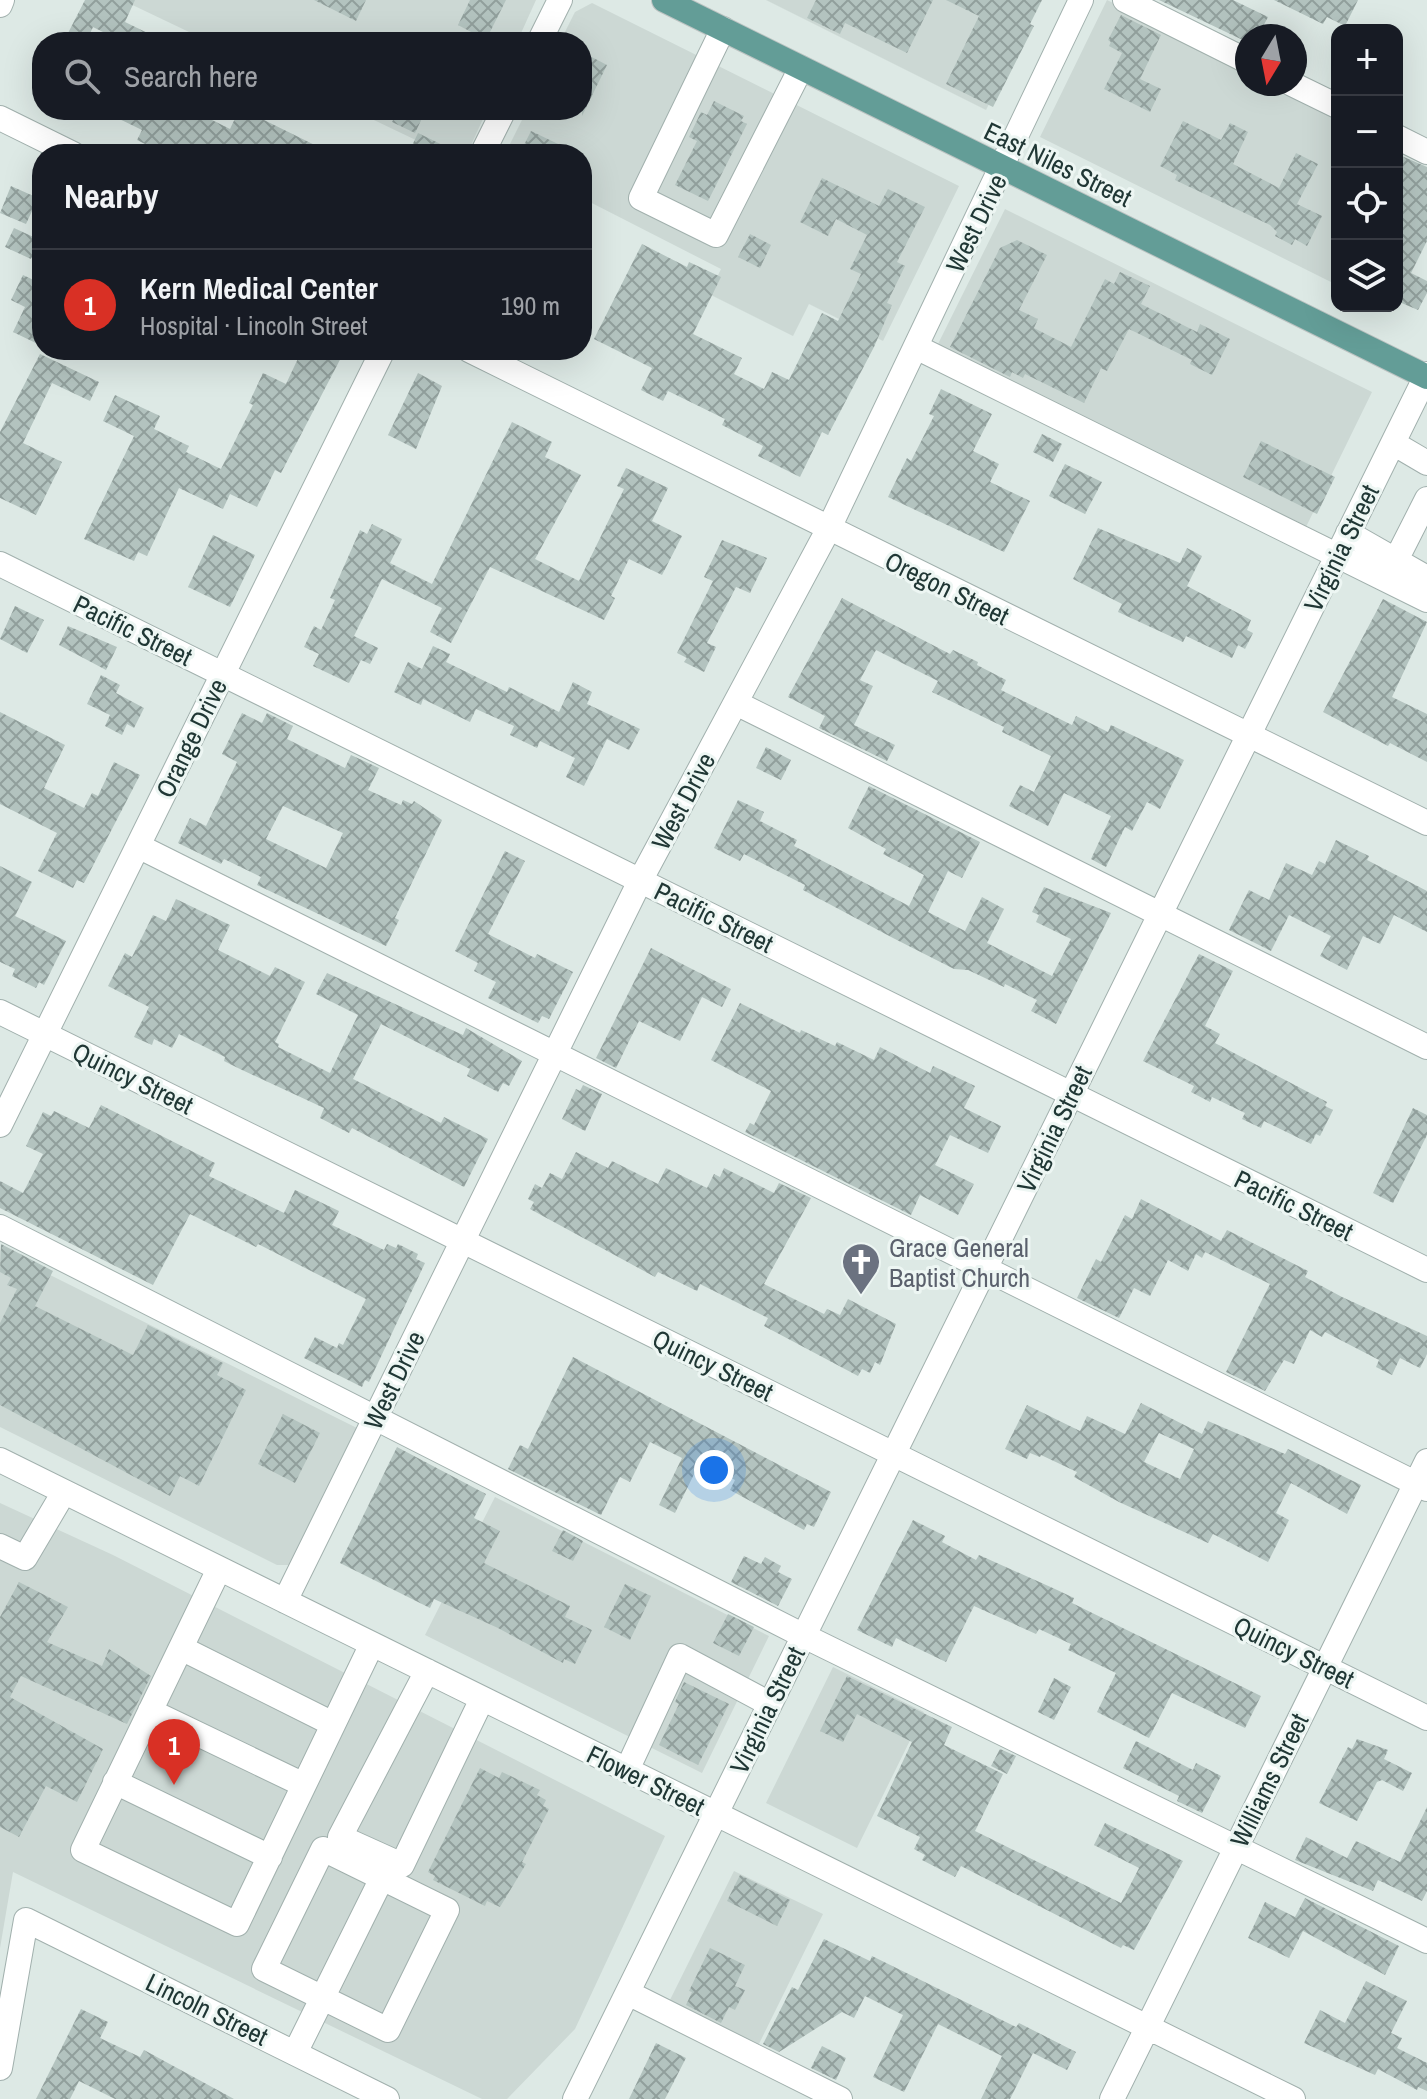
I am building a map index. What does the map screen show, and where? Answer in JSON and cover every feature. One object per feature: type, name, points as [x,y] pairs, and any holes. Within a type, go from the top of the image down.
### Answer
[{"type":"main road","name":"East Niles Street","points":[[664,0],[1427,376]]},
{"type":"street","points":[[544,32],[560,0]]},
{"type":"street","name":"West Drive","points":[[285,1601],[640,881],[828,530],[1081,0]]},
{"type":"street","points":[[1125,0],[1235,55]]},
{"type":"street","points":[[723,29],[641,198],[654,205],[716,235],[801,68]]},
{"type":"street","points":[[1307,91],[1331,103]]},
{"type":"street","points":[[0,118],[53,144]]},
{"type":"street","points":[[487,144],[499,120]]},
{"type":"street","points":[[1403,140],[1427,152]]},
{"type":"street","points":[[916,347],[1337,556],[1424,588]]},
{"type":"street","name":"Orange Drive","points":[[0,1125],[378,360]]},
{"type":"street","name":"Oregon Street","points":[[489,360],[1427,823]]},
{"type":"street","name":"Virginia Street","points":[[575,2099],[1427,376]]},
{"type":"street","points":[[1393,443],[1427,463]]},
{"type":"street","points":[[1395,562],[1427,499]]},
{"type":"street","points":[[1348,533],[1395,562],[1424,588]]},
{"type":"street","name":"Pacific Street","points":[[0,564],[1427,1270]]},
{"type":"street","points":[[736,703],[1427,1047]]},
{"type":"street","points":[[138,846],[986,1269],[1423,1478]]},
{"type":"street","name":"Quincy Street","points":[[0,1012],[1427,1718]]},
{"type":"street","points":[[0,1227],[377,1415],[804,1636],[1427,1941]]},
{"type":"street","name":"Flower Street","points":[[0,1460],[1293,2099]]},
{"type":"street","name":"Williams Street","points":[[1112,2099],[1325,1668],[1423,1478]]},
{"type":"street","points":[[0,1546],[25,1558],[64,1492]]},
{"type":"street","points":[[219,1569],[83,1850],[237,1924],[372,1644]]},
{"type":"street","points":[[181,1648],[333,1724]]},
{"type":"street","points":[[627,1770],[680,1656],[770,1704]]},
{"type":"street","points":[[427,1671],[340,1837],[402,1865],[482,1699]]},
{"type":"street","points":[[150,1711],[304,1785]]},
{"type":"street","points":[[115,1782],[270,1857]]},
{"type":"street","points":[[323,1849],[382,1878],[447,1910],[388,2030],[264,1969],[323,1849]]},
{"type":"street","points":[[295,2053],[382,1878]]},
{"type":"street","name":"Lincoln Street","points":[[0,2068],[26,1920],[387,2099]]},
{"type":"street","points":[[628,1993],[840,2099]]},
{"type":"shaded area","points":[[122,0],[536,0],[522,32],[189,32]]},
{"type":"shaded area","points":[[766,0],[1041,0],[986,110]]},
{"type":"shaded area","points":[[1107,0],[1235,63],[1235,96],[1301,96],[1331,111],[1331,282],[1040,137]]},
{"type":"shaded area","points":[[592,3],[959,186],[883,341],[809,304],[793,336],[709,294],[721,269],[592,203],[592,144],[510,144],[522,120],[592,120],[592,32],[565,32],[575,12]]},
{"type":"shaded area","points":[[374,120],[482,120],[472,144],[424,144]]},
{"type":"shaded area","points":[[1005,209],[1372,392],[1306,527],[938,344]]},
{"type":"shaded area","points":[[0,1250],[361,1430],[294,1565],[277,1565],[0,1427]]},
{"type":"shaded area","points":[[495,1497],[769,1636],[702,1773],[425,1635]]},
{"type":"shaded area","points":[[0,1503],[113,1555],[665,1836],[575,2029],[507,2099],[482,2099],[13,1872],[0,1948]]},
{"type":"shaded area","points":[[833,1667],[924,1712],[857,1848],[766,1803]]},
{"type":"shaded area","points":[[734,1871],[823,1914],[753,2056],[664,2012]]},
{"type":"building","points":[[85,0],[135,0],[125,22],[146,32],[103,32],[93,27],[91,32],[69,32]]},
{"type":"building","points":[[314,0],[366,0],[356,21]]},
{"type":"building","points":[[470,0],[506,0],[490,32],[471,32],[458,25]]},
{"type":"building","points":[[816,0],[933,0],[907,53],[845,23],[840,34],[807,18]]},
{"type":"building","points":[[946,0],[1042,0],[1030,24],[1034,26],[993,107],[946,84],[979,16]]},
{"type":"building","points":[[1159,0],[1233,0],[1268,17],[1264,24],[1235,24],[1235,36]]},
{"type":"building","points":[[1274,0],[1358,0],[1346,24],[1327,17],[1323,24]]},
{"type":"building","points":[[1121,15],[1161,35],[1140,79],[1161,89],[1150,112],[1104,89],[1122,53],[1109,46],[1111,42],[1108,40]]},
{"type":"building","points":[[592,57],[607,65],[592,96]]},
{"type":"building","points":[[714,101],[744,116],[741,121],[747,124],[708,201],[675,185],[697,141],[689,137],[701,112],[707,115]]},
{"type":"building","points":[[122,120],[212,120],[230,129],[234,120],[264,120],[313,144],[145,144],[137,140],[142,130]]},
{"type":"building","points":[[393,120],[421,120],[415,133]]},
{"type":"building","points":[[1183,121],[1221,140],[1230,123],[1248,132],[1233,164],[1279,188],[1296,153],[1318,164],[1297,204],[1322,216],[1307,246],[1295,239],[1292,245],[1275,236],[1277,232],[1270,225],[1175,180],[1177,175],[1160,166]]},
{"type":"building","points":[[531,131],[558,144],[524,144]]},
{"type":"building","points":[[418,133],[441,144],[413,144]]},
{"type":"building","points":[[1403,157],[1427,167],[1427,241],[1411,273],[1427,281],[1427,293],[1418,310],[1403,304]]},
{"type":"building","points":[[822,178],[879,206],[888,189],[925,207],[897,262],[905,266],[887,303],[892,305],[874,347],[828,435],[822,432],[800,477],[758,456],[763,446],[722,425],[725,419],[668,391],[663,401],[641,390],[652,368],[594,339],[642,244],[687,267],[689,262],[721,277],[693,334],[742,358],[734,374],[764,389],[772,372],[789,380],[822,313],[838,321],[861,274],[850,269],[867,235],[836,219],[828,236],[800,222]]},
{"type":"building","points":[[11,186],[32,195],[32,211],[26,224],[0,213]]},
{"type":"building","points":[[14,228],[32,236],[31,259],[5,247]]},
{"type":"building","points":[[750,234],[771,245],[760,268],[738,257]]},
{"type":"building","points":[[1017,240],[1047,255],[1019,310],[1038,319],[1034,328],[1071,347],[1105,279],[1114,284],[1120,272],[1150,286],[1141,304],[1197,332],[1200,324],[1230,339],[1212,375],[1190,364],[1192,360],[1129,329],[1107,371],[1101,368],[1084,403],[1025,374],[1023,378],[1012,372],[1010,377],[950,347],[1000,248]]},
{"type":"building","points":[[23,275],[32,279],[32,341],[13,332],[25,307],[11,300]]},
{"type":"building","points":[[37,360],[53,360],[99,382],[90,401],[52,383],[23,443],[62,462],[36,515],[0,498],[0,432]]},
{"type":"building","points":[[297,360],[340,360],[281,473],[275,470],[257,507],[230,494],[223,509],[179,488],[147,556],[138,552],[134,561],[84,539],[134,436],[103,421],[115,395],[160,416],[154,429],[189,446],[186,452],[221,469],[253,405],[249,403],[263,373],[286,384]]},
{"type":"building","points":[[418,373],[442,386],[416,449],[388,435]]},
{"type":"building","points":[[941,389],[992,414],[973,451],[999,464],[990,482],[1030,501],[1004,552],[888,497],[907,458],[911,461],[934,416],[929,414]]},
{"type":"building","points":[[512,422],[552,442],[545,457],[581,475],[535,559],[579,581],[624,489],[617,486],[626,468],[668,488],[652,521],[682,536],[662,575],[629,559],[611,596],[615,598],[604,620],[490,567],[451,643],[430,632],[442,608],[382,579],[354,636],[378,648],[370,664],[361,660],[349,683],[313,666],[319,654],[304,647],[314,626],[321,630],[335,600],[330,598],[360,530],[367,534],[372,524],[402,539],[390,563],[432,584]]},
{"type":"building","points":[[1042,434],[1062,444],[1053,462],[1033,452]]},
{"type":"building","points":[[1261,441],[1335,477],[1317,514],[1243,477]]},
{"type":"building","points":[[1065,464],[1102,482],[1085,514],[1049,496]]},
{"type":"building","points":[[1098,528],[1180,563],[1187,548],[1202,556],[1187,586],[1251,620],[1247,630],[1253,633],[1245,649],[1238,645],[1232,658],[1186,636],[1183,642],[1118,612],[1122,604],[1073,579]]},
{"type":"building","points":[[213,535],[255,555],[230,607],[188,587]]},
{"type":"building","points":[[722,540],[767,558],[750,593],[736,587],[707,643],[716,647],[704,672],[684,662],[687,658],[677,653],[713,581],[704,577]]},
{"type":"building","points":[[842,598],[950,654],[953,650],[978,662],[977,665],[1006,680],[1001,690],[1072,725],[1076,716],[1108,732],[1111,725],[1184,760],[1160,809],[1147,802],[1132,831],[1125,827],[1106,867],[1091,859],[1111,816],[1064,793],[1048,826],[1009,806],[1020,785],[1034,792],[1051,756],[1002,732],[1004,727],[932,692],[938,681],[876,650],[860,680],[873,686],[854,725],[895,745],[887,761],[819,728],[825,716],[788,697]]},
{"type":"building","points":[[1383,599],[1427,622],[1392,697],[1427,714],[1427,762],[1390,743],[1388,746],[1323,712]]},
{"type":"building","points":[[15,606],[44,620],[27,653],[0,639]]},
{"type":"building","points":[[68,626],[117,647],[106,670],[59,645]]},
{"type":"building","points":[[433,646],[450,654],[446,662],[507,692],[509,687],[559,712],[573,682],[592,692],[587,704],[640,729],[629,750],[607,739],[584,786],[566,777],[575,758],[540,741],[537,748],[510,735],[514,726],[476,709],[470,722],[423,699],[421,705],[394,692],[408,662],[422,669]]},
{"type":"building","points":[[101,675],[120,685],[116,693],[144,708],[134,728],[127,724],[122,735],[105,726],[110,715],[87,704]]},
{"type":"building","points":[[0,712],[65,745],[44,788],[84,808],[92,793],[98,796],[114,762],[140,775],[84,883],[77,880],[73,888],[38,871],[57,833],[0,804]]},
{"type":"building","points":[[242,713],[262,723],[267,713],[293,726],[287,739],[345,768],[351,755],[379,768],[368,790],[401,805],[403,800],[412,804],[414,801],[442,820],[395,918],[399,920],[386,946],[257,885],[261,877],[224,859],[221,864],[178,843],[190,818],[206,826],[237,762],[222,754]],"holes":[[[283,806],[343,833],[326,868],[266,839]]]},
{"type":"building","points":[[766,747],[791,760],[781,780],[756,768]]},
{"type":"building","points":[[869,786],[980,842],[962,878],[948,871],[928,912],[965,931],[982,897],[1004,909],[987,943],[1052,976],[1071,939],[1036,922],[1039,915],[1032,912],[1044,887],[1111,913],[1056,1024],[1031,1011],[1037,1000],[968,970],[954,969],[803,890],[805,885],[744,854],[740,861],[714,848],[738,800],[764,812],[760,821],[797,840],[794,846],[909,906],[924,875],[883,854],[886,849],[848,828]]},
{"type":"building","points":[[1336,840],[1427,891],[1427,932],[1394,915],[1380,944],[1363,936],[1347,970],[1320,956],[1331,936],[1289,915],[1271,951],[1229,930],[1249,890],[1269,900],[1286,863],[1312,875],[1319,861],[1325,864]]},
{"type":"building","points":[[505,851],[525,861],[488,934],[535,958],[537,954],[573,972],[549,1019],[542,1016],[538,1023],[488,998],[496,982],[474,971],[478,963],[455,951]]},
{"type":"building","points":[[0,866],[32,882],[15,916],[66,941],[44,985],[39,982],[36,988],[12,976],[15,969],[0,962]]},
{"type":"building","points":[[176,899],[230,925],[218,950],[270,976],[275,967],[305,982],[275,1042],[279,1044],[278,1047],[330,1073],[358,1015],[316,994],[327,973],[463,1035],[466,1028],[522,1061],[509,1086],[503,1083],[498,1092],[467,1076],[470,1069],[381,1024],[353,1079],[441,1123],[444,1117],[488,1139],[464,1187],[352,1128],[349,1133],[320,1118],[324,1108],[224,1061],[225,1057],[179,1034],[172,1048],[154,1039],[152,1045],[134,1037],[149,1007],[108,986],[125,953],[132,957],[153,915],[166,921]]},
{"type":"building","points":[[651,948],[731,989],[722,1007],[702,997],[680,1041],[639,1021],[616,1068],[596,1058]]},
{"type":"building","points":[[1199,954],[1233,971],[1205,1026],[1220,1034],[1215,1043],[1327,1102],[1325,1106],[1333,1110],[1320,1136],[1316,1134],[1311,1144],[1264,1121],[1261,1128],[1242,1119],[1245,1113],[1212,1097],[1210,1102],[1191,1092],[1194,1086],[1143,1061]]},
{"type":"building","points":[[740,1003],[800,1033],[801,1030],[835,1046],[837,1042],[874,1060],[880,1047],[930,1073],[933,1066],[975,1086],[964,1108],[1001,1126],[988,1153],[950,1135],[935,1165],[974,1184],[958,1215],[920,1195],[911,1215],[745,1132],[750,1123],[754,1125],[771,1091],[711,1060]]},
{"type":"building","points":[[583,1085],[602,1094],[585,1131],[562,1119],[576,1089],[580,1091]]},
{"type":"building","points":[[101,1105],[215,1163],[209,1176],[284,1213],[295,1190],[339,1211],[332,1225],[384,1250],[387,1244],[396,1248],[398,1244],[418,1254],[416,1259],[425,1263],[369,1382],[365,1380],[362,1387],[304,1358],[315,1337],[337,1348],[339,1343],[343,1345],[366,1299],[258,1244],[256,1247],[190,1214],[153,1285],[0,1208],[0,1181],[23,1193],[43,1154],[26,1146],[43,1112],[51,1116],[54,1111],[89,1128]]},
{"type":"building","points":[[1413,1108],[1427,1115],[1427,1135],[1393,1203],[1373,1193]]},
{"type":"building","points":[[576,1152],[608,1168],[612,1161],[658,1184],[666,1168],[707,1188],[714,1174],[720,1177],[724,1168],[774,1193],[779,1183],[811,1198],[764,1284],[824,1314],[827,1309],[840,1315],[848,1299],[896,1324],[880,1365],[875,1362],[870,1373],[862,1369],[858,1376],[764,1326],[768,1318],[700,1284],[697,1291],[658,1272],[655,1277],[530,1209],[534,1202],[528,1199],[535,1184],[542,1188],[550,1173],[562,1179]]},
{"type":"building","points":[[1141,1199],[1221,1241],[1227,1230],[1308,1271],[1305,1277],[1342,1297],[1427,1336],[1427,1354],[1420,1368],[1400,1358],[1392,1375],[1376,1367],[1379,1360],[1325,1332],[1322,1337],[1310,1330],[1294,1364],[1284,1360],[1265,1391],[1226,1372],[1270,1284],[1205,1252],[1202,1258],[1196,1254],[1188,1271],[1168,1260],[1150,1296],[1134,1288],[1119,1318],[1077,1298],[1096,1259],[1101,1262],[1125,1215],[1132,1219]]},
{"type":"building","points":[[1,1244],[53,1271],[35,1306],[133,1355],[148,1325],[223,1363],[217,1375],[246,1390],[199,1486],[180,1476],[170,1496],[0,1405],[0,1323],[17,1289],[7,1285],[11,1278],[0,1272]]},
{"type":"building","points":[[573,1357],[831,1492],[814,1527],[807,1524],[804,1530],[730,1490],[735,1480],[700,1462],[675,1513],[659,1505],[682,1458],[650,1442],[630,1482],[620,1477],[601,1515],[508,1469],[520,1445],[528,1449]]},
{"type":"building","points":[[1141,1403],[1202,1434],[1208,1421],[1285,1454],[1288,1449],[1361,1485],[1347,1514],[1291,1483],[1276,1513],[1289,1520],[1268,1562],[1213,1534],[1208,1543],[1119,1502],[1074,1477],[1077,1472],[1041,1455],[1030,1453],[1027,1459],[1005,1449],[1027,1405],[1080,1431],[1087,1416],[1125,1434]],"holes":[[[1159,1433],[1194,1449],[1180,1479],[1144,1462]]]},
{"type":"building","points":[[283,1414],[320,1433],[295,1483],[258,1464]]},
{"type":"building","points":[[397,1447],[486,1494],[474,1518],[500,1531],[484,1563],[570,1606],[565,1617],[592,1630],[575,1664],[564,1659],[563,1663],[498,1628],[434,1599],[430,1608],[340,1563]]},
{"type":"building","points":[[913,1520],[945,1536],[942,1542],[976,1560],[979,1555],[1074,1598],[1072,1603],[1261,1696],[1245,1728],[1172,1693],[1149,1738],[1097,1712],[1116,1673],[1068,1650],[1071,1644],[1039,1629],[1036,1634],[974,1606],[946,1662],[896,1638],[892,1647],[857,1630]]},
{"type":"building","points":[[563,1530],[583,1541],[573,1561],[552,1551]]},
{"type":"building","points":[[744,1556],[761,1564],[765,1557],[781,1566],[778,1572],[792,1579],[778,1606],[731,1582]]},
{"type":"building","points":[[19,1582],[68,1607],[47,1642],[102,1666],[109,1649],[151,1676],[127,1724],[21,1676],[10,1697],[103,1749],[77,1802],[46,1786],[19,1837],[0,1827],[0,1617]]},
{"type":"building","points":[[625,1584],[651,1596],[630,1640],[604,1627]]},
{"type":"building","points":[[728,1614],[754,1627],[739,1656],[713,1643]]},
{"type":"building","points":[[847,1676],[952,1727],[944,1745],[1003,1774],[975,1831],[1121,1903],[1139,1868],[1094,1845],[1105,1823],[1183,1861],[1134,1950],[1123,1945],[1121,1948],[961,1866],[955,1877],[922,1860],[925,1855],[914,1849],[920,1837],[877,1816],[912,1742],[857,1714],[843,1742],[820,1731]]},
{"type":"building","points":[[1054,1678],[1071,1687],[1054,1720],[1038,1712]]},
{"type":"building","points":[[684,1682],[729,1704],[698,1765],[659,1745],[679,1704],[675,1702]]},
{"type":"building","points":[[1357,1739],[1388,1750],[1384,1759],[1412,1773],[1403,1791],[1382,1780],[1377,1782],[1357,1821],[1319,1803],[1348,1747],[1352,1749]]},
{"type":"building","points":[[1136,1741],[1193,1770],[1196,1763],[1221,1776],[1202,1813],[1177,1801],[1179,1796],[1123,1768]]},
{"type":"building","points":[[1000,1749],[1016,1756],[1007,1774],[991,1766]]},
{"type":"building","points":[[480,1768],[499,1778],[502,1772],[540,1790],[537,1795],[546,1800],[543,1806],[549,1809],[522,1862],[526,1864],[500,1907],[487,1901],[485,1906],[433,1880],[435,1876],[428,1872]]},
{"type":"building","points":[[1427,1807],[1427,1891],[1422,1901],[1378,1880],[1373,1891],[1295,1860],[1306,1837],[1347,1858],[1356,1841],[1400,1862]]},
{"type":"building","points":[[740,1875],[790,1900],[777,1926],[727,1901]]},
{"type":"building","points":[[1305,1898],[1399,1946],[1385,1975],[1303,1931],[1289,1958],[1248,1938],[1265,1902],[1295,1917]]},
{"type":"building","points":[[824,1939],[870,1961],[872,1956],[1016,2027],[1019,2023],[1076,2052],[1067,2070],[1033,2053],[1010,2099],[981,2099],[1002,2056],[938,2024],[904,2092],[873,2077],[903,2015],[865,1996],[854,2018],[842,2012],[779,2052],[763,2044],[792,1987],[798,1990]]},
{"type":"building","points":[[710,1948],[745,1965],[735,1986],[745,1990],[735,2010],[729,2007],[721,2023],[686,2005],[692,1992],[689,1991]]},
{"type":"building","points":[[1366,1981],[1407,2001],[1391,2033],[1402,2038],[1397,2048],[1427,2063],[1427,2091],[1418,2087],[1417,2090],[1378,2069],[1375,2075],[1304,2043],[1320,2010],[1345,2023]]},
{"type":"building","points":[[81,2009],[108,2022],[100,2038],[140,2057],[144,2050],[234,2099],[115,2099],[79,2081],[70,2099],[36,2099]]},
{"type":"building","points":[[656,2043],[686,2058],[665,2099],[629,2099]]},
{"type":"building","points":[[822,2046],[846,2058],[836,2080],[811,2068]]},
{"type":"place","name":"Grace General Baptist Church","points":[[861,1296]]},
{"type":"place","name":"Kern Medical Center","points":[[174,1785]]}]
